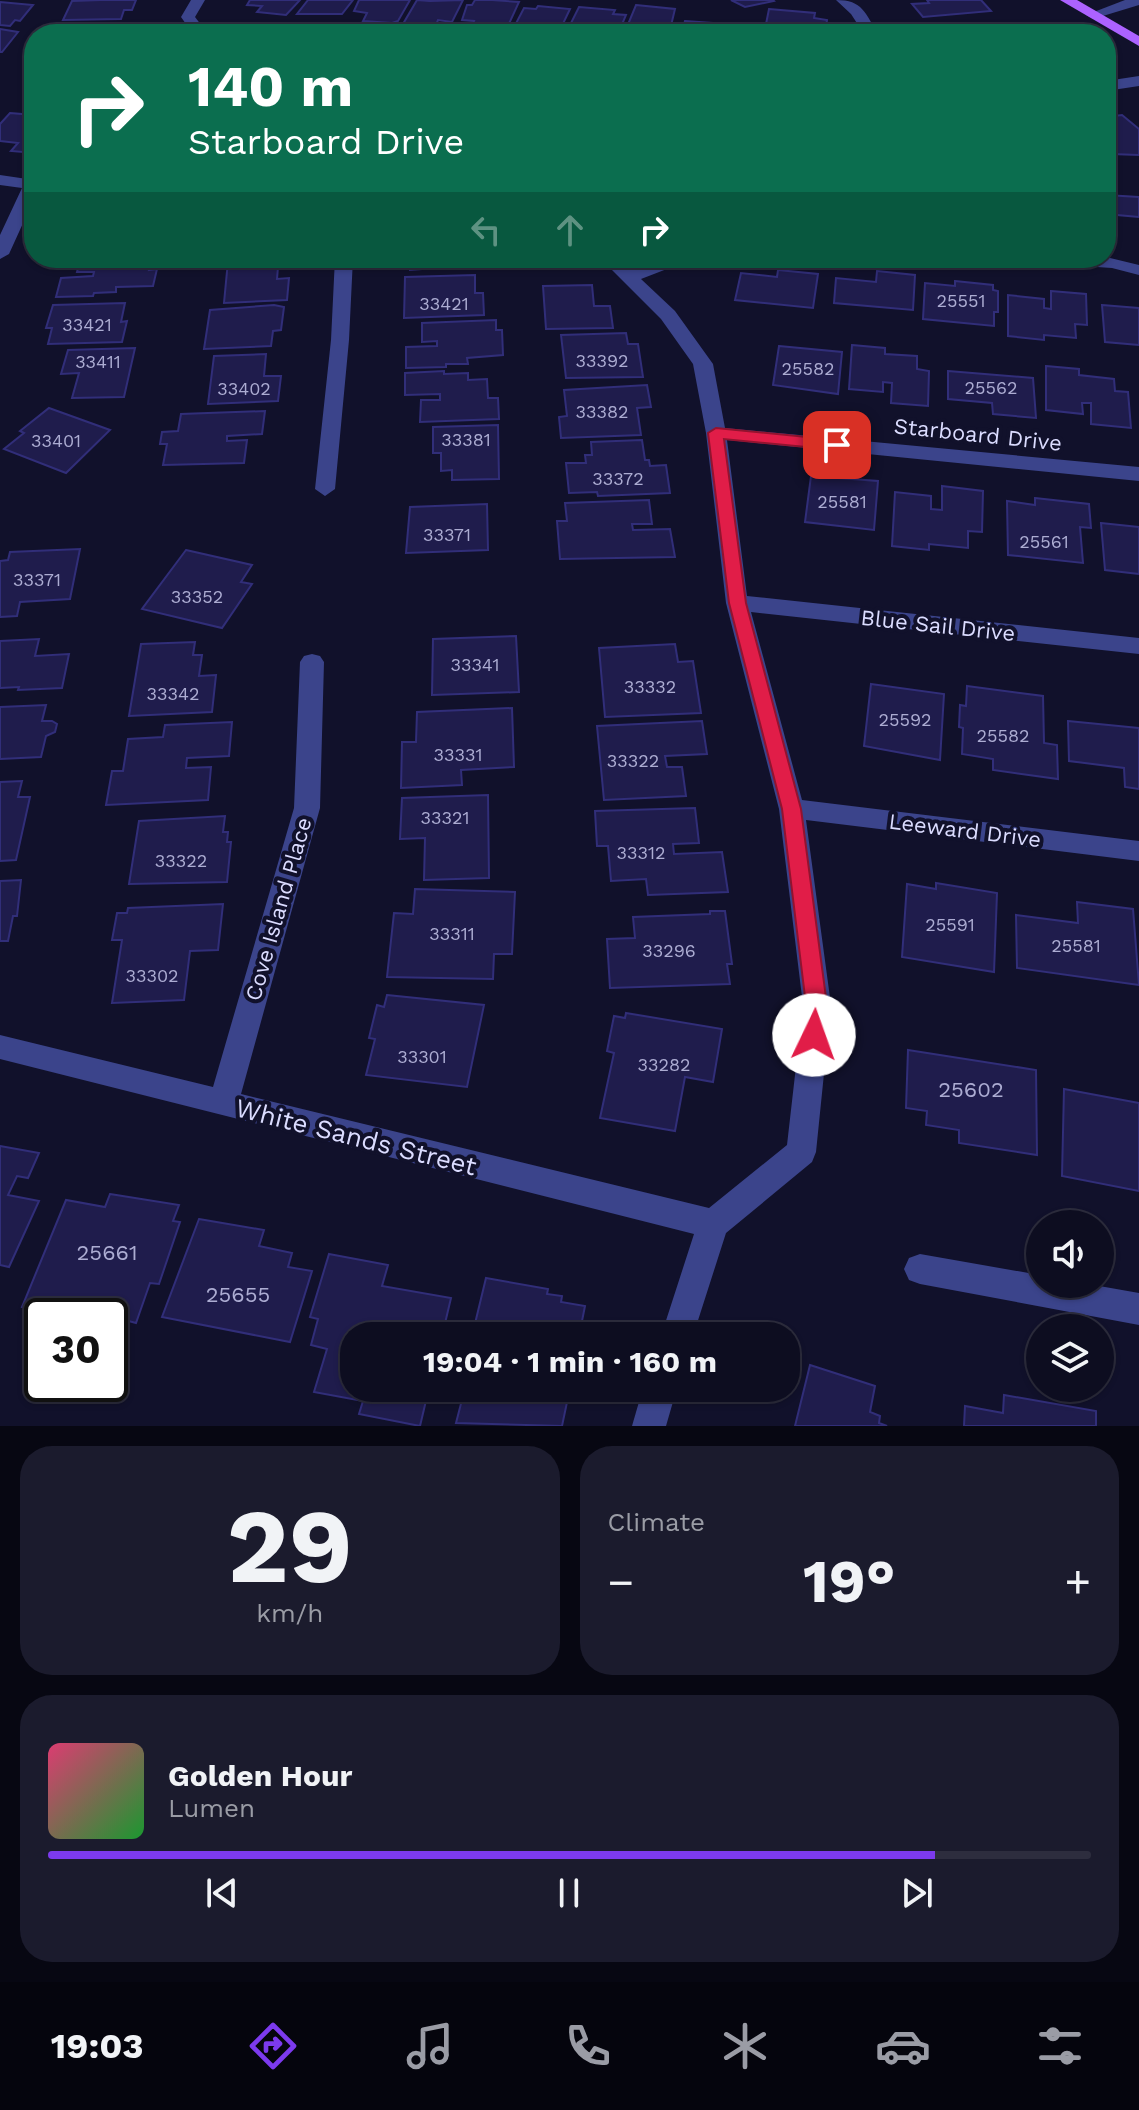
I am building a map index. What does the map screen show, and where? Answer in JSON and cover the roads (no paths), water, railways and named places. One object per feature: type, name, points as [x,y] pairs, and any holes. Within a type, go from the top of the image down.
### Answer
[{"type":"main road","points":[[1067,0],[1108,24]]},
{"type":"main road","points":[[1116,28],[1139,42]]},
{"type":"street","points":[[193,24],[188,17],[198,0]]},
{"type":"street","points":[[843,0],[857,11],[865,24]]},
{"type":"street","points":[[1093,15],[1139,0]]},
{"type":"street","points":[[1116,84],[1139,81]]},
{"type":"street","points":[[0,180],[24,184]]},
{"type":"street","points":[[0,254],[24,204]]},
{"type":"street","points":[[1116,264],[1139,270]]},
{"type":"street","points":[[325,489],[340,340],[344,268]]},
{"type":"street","points":[[621,268],[668,315],[703,364],[716,433],[737,603],[792,809],[817,1005],[801,1152],[713,1224],[682,1322]]},
{"type":"street","points":[[631,276],[652,268]]},
{"type":"street","name":"Starboard Drive","points":[[716,433],[1139,474]]},
{"type":"street","name":"Blue Sail Drive","points":[[737,603],[1139,646]]},
{"type":"street","name":"Cove Island Place","points":[[223,1104],[307,808],[312,662]]},
{"type":"street","name":"Leeward Drive","points":[[792,809],[1139,851]]},
{"type":"street","name":"White Sands Street","points":[[0,1047],[713,1224]]},
{"type":"street","points":[[920,1269],[1139,1309]]},
{"type":"street","points":[[649,1426],[656,1402]]}]
